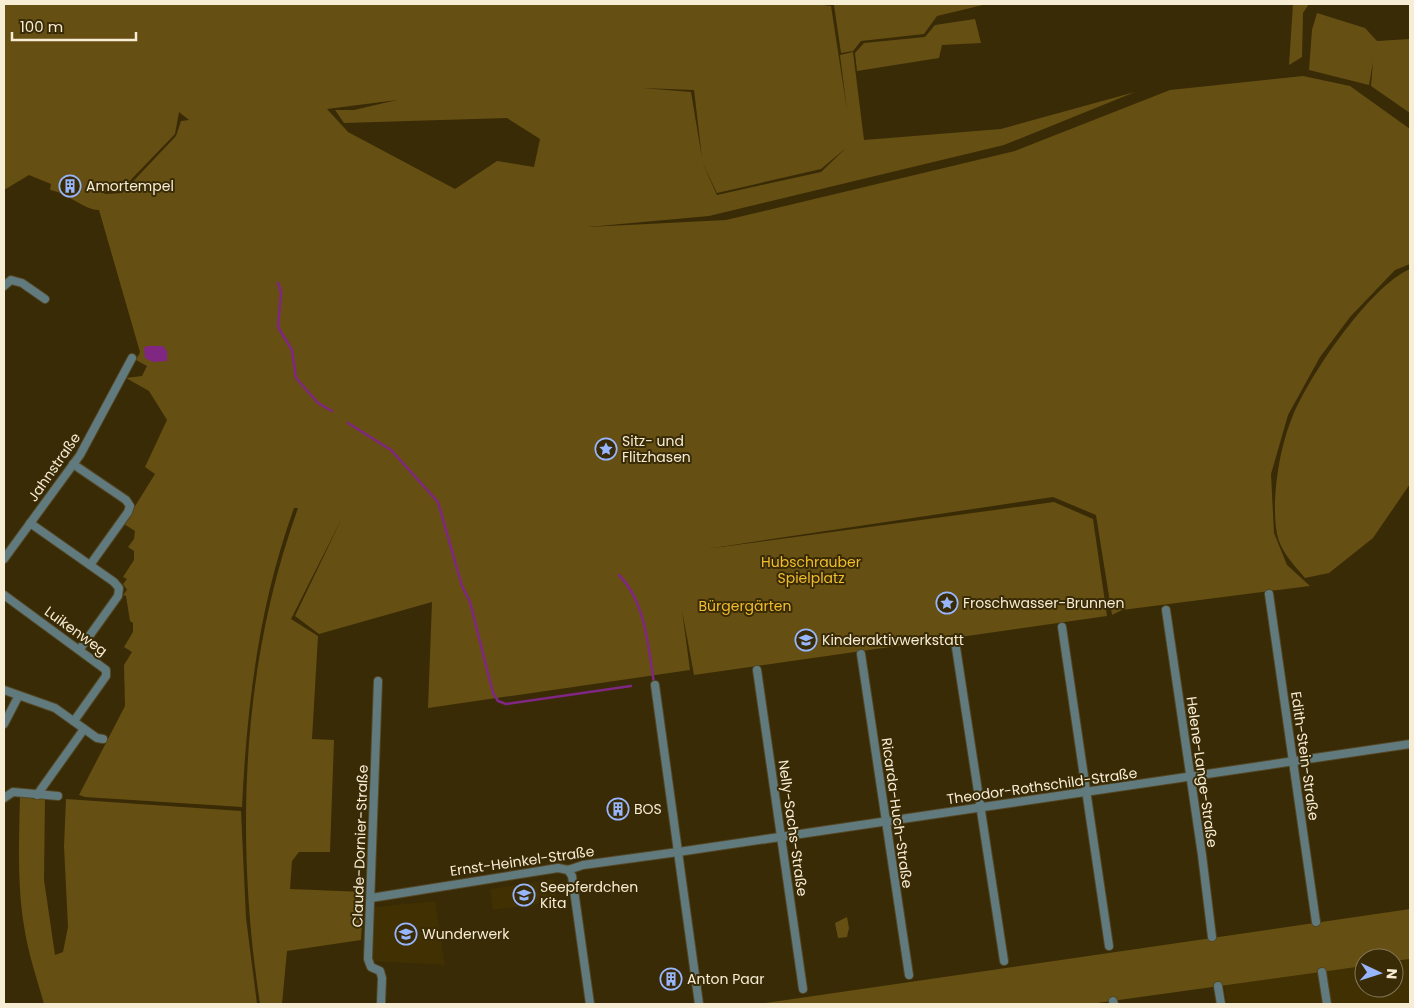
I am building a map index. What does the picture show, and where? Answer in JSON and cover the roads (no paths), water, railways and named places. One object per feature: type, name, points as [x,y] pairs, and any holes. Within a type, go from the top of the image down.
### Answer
[{"type":"street","points":[[4,286],[11,280],[18,281],[45,299]]},
{"type":"street","name":"Jahnstraße","points":[[4,559],[80,455],[132,358]]},
{"type":"street","points":[[73,464],[126,500],[130,506],[128,512],[90,565]]},
{"type":"street","points":[[30,523],[114,582],[119,591],[80,649]]},
{"type":"street","name":"Edith-Stein-Straße","points":[[1269,594],[1316,922]]},
{"type":"street","name":"Luikenweg","points":[[4,595],[106,668],[107,674],[74,721]]},
{"type":"street","name":"Helene-Lange-Straße","points":[[1166,610],[1212,937]]},
{"type":"street","points":[[1062,627],[1108,946]]},
{"type":"street","points":[[955,641],[1004,961]]},
{"type":"street","name":"Ricarda-Huch-Straße","points":[[861,654],[909,975]]},
{"type":"street","name":"Nelly-Sachs-Straße","points":[[757,670],[803,989]]},
{"type":"street","name":"Claude-Dornier-Straße","points":[[378,681],[368,962],[370,967],[380,971],[382,976],[381,1004]]},
{"type":"street","points":[[655,685],[699,1004]]},
{"type":"street","points":[[4,690],[18,697],[55,708],[98,739],[103,739]]},
{"type":"street","points":[[4,724],[18,697]]},
{"type":"street","points":[[38,795],[84,729]]},
{"type":"street","name":"Theodor-Rothschild-Straße","points":[[678,852],[1410,744]]},
{"type":"street","points":[[4,798],[13,792],[58,796]]},
{"type":"street","name":"Ernst-Heinkel-Straße","points":[[371,898],[558,868],[568,870],[583,865],[678,852]]},
{"type":"street","points":[[568,870],[572,876],[590,1004]]},
{"type":"street","points":[[1322,972],[1327,1004]]},
{"type":"street","points":[[1218,986],[1221,1004]]},
{"type":"waterway","points":[[278,283],[281,292],[278,327],[292,350],[296,378],[318,403],[332,411]]},
{"type":"waterway","points":[[348,423],[391,450],[438,502],[462,586],[470,602],[493,693],[498,701],[506,704],[631,686]]},
{"type":"waterway","points":[[619,575],[635,598],[640,612],[654,683]]},
{"type":"place","name":"Amortempel","points":[[70,186]]},
{"type":"place","name":"Sitz- und Flitzhasen","points":[[606,449]]},
{"type":"place","name":"Froschwasser-Brunnen","points":[[947,603]]},
{"type":"place","name":"Kinderaktivwerkstatt","points":[[806,640]]},
{"type":"place","name":"BOS","points":[[618,809]]},
{"type":"place","name":"Seepferdchen Kita","points":[[524,895]]},
{"type":"place","name":"Wunderwerk","points":[[406,934]]},
{"type":"place","name":"Anton Paar","points":[[671,979]]},
{"type":"park label","name":"Hubschrauber Spielplatz","points":[[811,570]]},
{"type":"park label","name":"Bürgergärten","points":[[745,606]]}]
